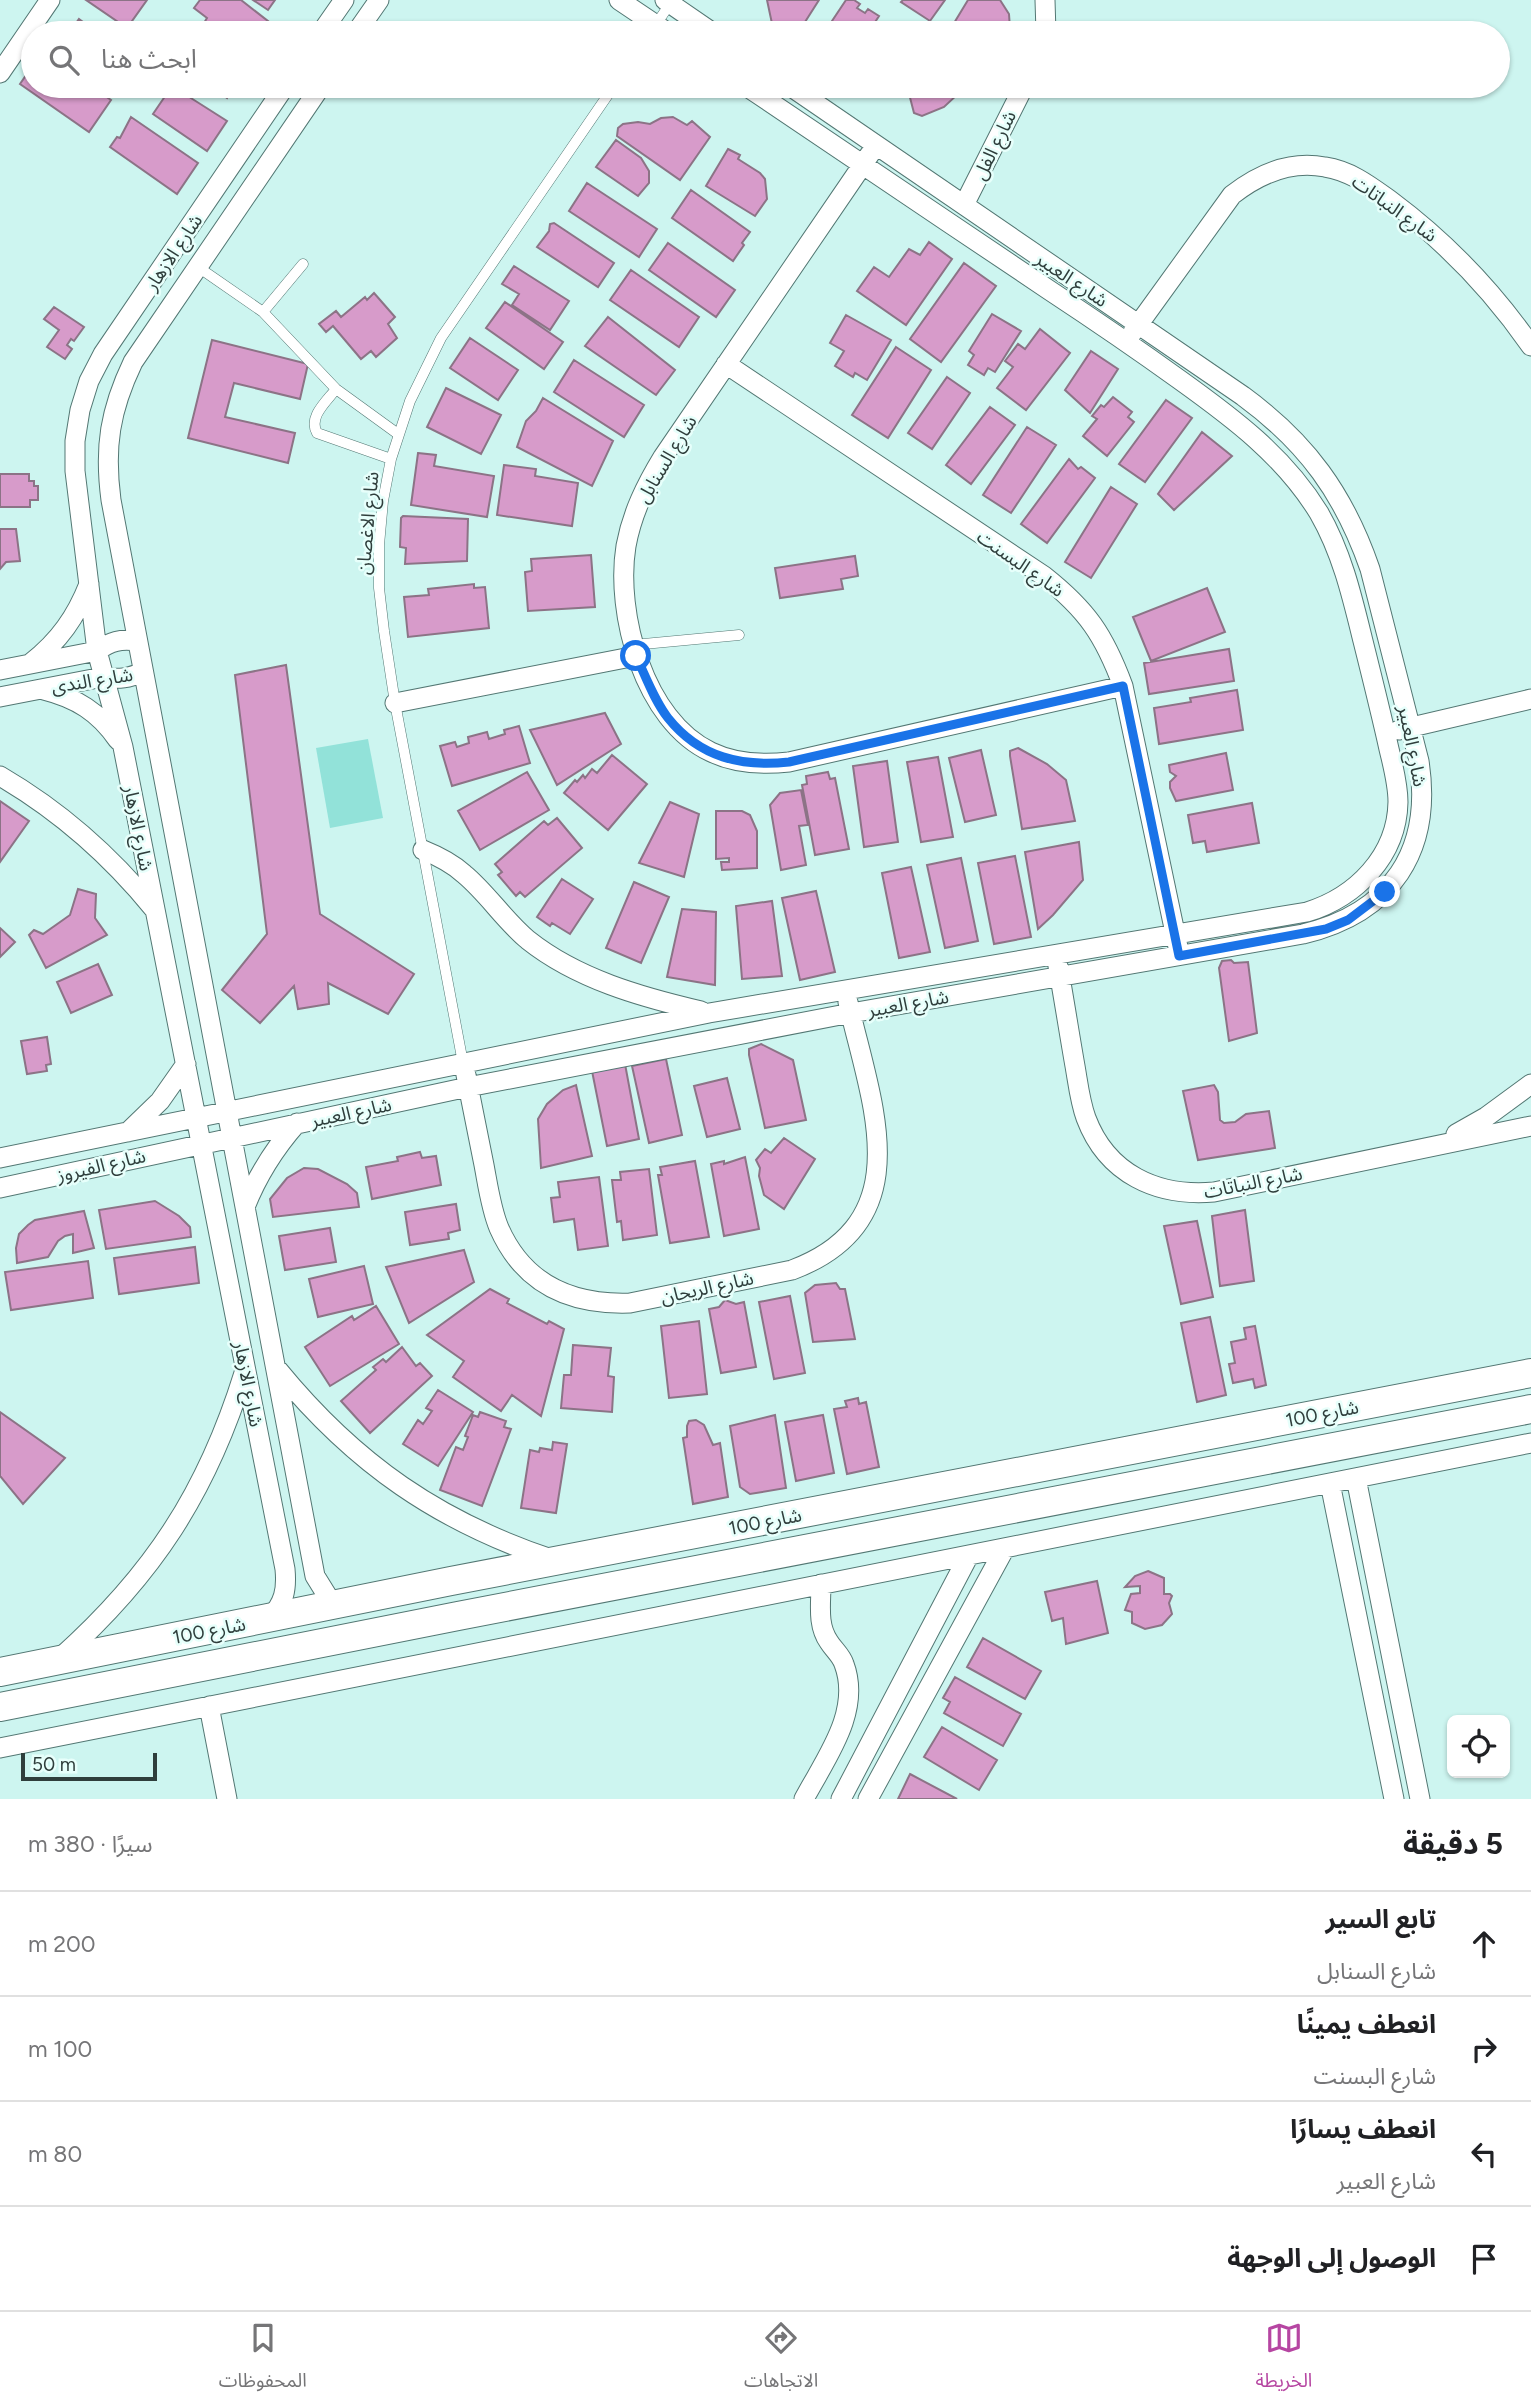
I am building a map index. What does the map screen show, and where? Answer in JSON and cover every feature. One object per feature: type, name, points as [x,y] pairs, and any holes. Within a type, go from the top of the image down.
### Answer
[{"type":"street","points":[[36,21],[50,0]]},
{"type":"street","points":[[329,21],[344,0]]},
{"type":"street","points":[[364,21],[379,0]]},
{"type":"street","points":[[619,0],[645,21]]},
{"type":"street","points":[[1045,0],[1046,21]]},
{"type":"street","points":[[669,1],[696,21]]},
{"type":"street","points":[[0,73],[21,42]]},
{"type":"street","name":"شارع الازهار","points":[[270,1618],[285,1596],[285,1569],[123,747],[97,651],[75,471],[75,441],[80,410],[89,381],[103,354],[277,98]]},
{"type":"street","name":"شارع الازهار","points":[[313,98],[134,362],[118,397],[108,443],[107,472],[110,500],[312,1564],[320,1588],[339,1604]]},
{"type":"street","name":"شارع العبير","points":[[197,1118],[709,1013],[1307,912],[1325,906],[1358,886],[1382,857],[1395,821],[1398,802],[1396,782],[1348,576],[1319,513],[1285,467],[1253,435],[1126,341],[764,98]]},
{"type":"street","name":"شارع العبير","points":[[202,1143],[468,1087],[851,1013],[1326,929],[1348,920],[1385,892],[1411,853],[1423,808],[1423,784],[1410,727],[1370,569],[1347,511],[1313,459],[1268,415],[808,98]]},
{"type":"street","name":"شارع الفل","points":[[964,205],[1018,98]]},
{"type":"street","name":"شارع السنابل","points":[[877,145],[646,485],[633,515],[626,547],[624,580],[635,650],[654,695],[668,718],[687,737],[710,752],[735,761],[762,765],[789,762],[1123,686]]},
{"type":"street","name":"شارع النباتات","points":[[1126,341],[1232,195],[1265,173],[1304,165],[1344,171],[1362,180],[1416,220],[1485,286],[1531,346]]},
{"type":"street","name":"شارع البسنت","points":[[726,364],[1022,562],[1071,598],[1094,624],[1111,654],[1123,686],[1179,956]]},
{"type":"street","points":[[29,664],[49,648],[66,629],[80,607],[89,583]]},
{"type":"street","name":"شارع الندى","points":[[0,670],[97,651],[108,643],[122,640],[137,641]]},
{"type":"street","points":[[395,703],[635,650]]},
{"type":"street","name":"شارع الندى","points":[[0,697],[103,677],[116,680],[129,678],[143,671]]},
{"type":"street","points":[[39,689],[65,695],[89,707],[108,725],[123,747]]},
{"type":"street","points":[[1385,733],[1531,699]]},
{"type":"street","points":[[0,776],[53,810],[98,847],[156,912]]},
{"type":"street","points":[[423,850],[444,859],[462,872],[518,931],[556,959],[631,992],[709,1013]]},
{"type":"street","name":"شارع النباتات","points":[[1056,954],[1085,1116],[1097,1140],[1114,1161],[1135,1178],[1147,1183],[1178,1192],[1214,1192],[1531,1126]]},
{"type":"street","name":"شارع الريحان","points":[[463,1063],[491,1201],[498,1227],[511,1251],[529,1271],[563,1293],[603,1304],[630,1303],[792,1270],[834,1249],[852,1231],[866,1210],[876,1185],[879,1160],[873,1107],[846,990]]},
{"type":"street","points":[[128,1132],[160,1101],[186,1065]]},
{"type":"street","points":[[1440,1143],[1486,1117],[1531,1084]]},
{"type":"street","name":"شارع الفيروز","points":[[0,1158],[197,1118]]},
{"type":"street","points":[[245,1208],[257,1177],[275,1148],[297,1123]]},
{"type":"street","name":"شارع الفيروز","points":[[0,1188],[202,1143]]},
{"type":"street","points":[[275,1367],[327,1426],[367,1462],[396,1483],[451,1517],[486,1534],[559,1561]]},
{"type":"street","points":[[57,1660],[95,1627],[129,1590],[188,1508],[231,1417],[246,1369]]},
{"type":"street","name":"شارع 100","points":[[0,1672],[451,1581],[1531,1373]]},
{"type":"street","name":"شارع 100","points":[[0,1707],[1531,1409]]},
{"type":"street","points":[[0,1748],[1531,1443]]},
{"type":"street","points":[[1330,1483],[1394,1796],[1419,1794],[1356,1478]]},
{"type":"street","points":[[868,1799],[1005,1548]]},
{"type":"street","points":[[841,1799],[970,1555]]},
{"type":"street","points":[[285,1569],[300,1574],[312,1564]]},
{"type":"street","points":[[451,1581],[458,1616]]},
{"type":"street","points":[[804,1799],[846,1716],[849,1692],[842,1659],[827,1640],[822,1627],[821,1584]]},
{"type":"street","points":[[153,1641],[160,1675]]},
{"type":"street","points":[[209,1706],[227,1799]]},
{"type":"street","points":[[827,1756],[878,1780]]},
{"type":"lane","points":[[662,21],[669,1]]},
{"type":"lane","name":"شارع الاغصان","points":[[463,1063],[395,703],[379,588],[382,512],[398,434],[419,379],[441,338],[606,98]]},
{"type":"lane","points":[[263,312],[303,264]]},
{"type":"lane","points":[[198,267],[263,312],[335,389],[398,434]]},
{"type":"lane","points":[[335,389],[313,419],[313,427],[317,433],[391,458]]},
{"type":"lane","points":[[635,650],[739,635]]},
{"type":"shaded area","points":[[368,739],[383,818],[330,828],[316,748]]},
{"type":"building","points":[[86,0],[147,0],[132,21],[117,21]]},
{"type":"building","points":[[200,0],[241,0],[268,21],[205,21],[207,18],[194,8]]},
{"type":"building","points":[[253,0],[275,0],[268,10]]},
{"type":"building","points":[[767,0],[819,0],[806,21],[771,21]]},
{"type":"building","points":[[846,0],[854,0],[860,4],[857,8],[865,13],[868,9],[879,16],[876,21],[832,21]]},
{"type":"building","points":[[945,0],[930,21],[901,2]]},
{"type":"building","points":[[968,0],[1000,0],[1009,14],[1009,21],[955,21]]},
{"type":"building","points":[[40,98],[108,98],[111,100],[89,132]]},
{"type":"building","points":[[164,98],[191,98],[227,121],[207,151],[153,114]]},
{"type":"building","points":[[910,98],[954,98],[944,107],[922,116],[914,113]]},
{"type":"building","points":[[131,117],[198,163],[177,194],[110,147],[117,137],[120,138]]},
{"type":"building","points":[[673,117],[687,125],[692,121],[710,137],[680,180],[617,136],[618,128],[623,124],[650,124],[661,118]]},
{"type":"building","points":[[616,140],[641,158],[649,171],[649,183],[638,196],[596,167]]},
{"type":"building","points":[[728,149],[740,155],[738,159],[765,179],[767,199],[755,216],[706,186]]},
{"type":"building","points":[[587,183],[657,229],[639,257],[569,211]]},
{"type":"building","points":[[691,190],[750,232],[733,261],[672,218]]},
{"type":"building","points":[[554,223],[614,263],[598,287],[537,247],[549,231],[550,224]]},
{"type":"building","points":[[929,242],[952,259],[906,325],[857,291],[874,267],[889,277],[909,249],[920,255]]},
{"type":"building","points":[[668,243],[735,290],[716,317],[649,270]]},
{"type":"building","points":[[964,263],[996,286],[941,362],[910,339]]},
{"type":"building","points":[[514,266],[569,301],[550,330],[512,305],[519,294],[502,284]]},
{"type":"building","points":[[631,270],[699,317],[679,347],[610,300]]},
{"type":"building","points":[[374,293],[395,317],[388,324],[397,338],[376,357],[371,351],[361,359],[333,326],[326,332],[319,324],[336,311],[341,317]]},
{"type":"building","points":[[505,302],[563,342],[544,369],[486,328]]},
{"type":"building","points":[[54,307],[84,327],[74,341],[71,339],[67,345],[72,349],[65,359],[47,347],[59,330],[44,319]]},
{"type":"building","points":[[992,314],[1021,331],[995,372],[988,368],[984,375],[968,365],[974,355],[969,351]]},
{"type":"building","points":[[846,315],[891,340],[867,380],[855,373],[853,377],[835,366],[844,351],[830,343]]},
{"type":"building","points":[[608,317],[675,370],[656,395],[585,346]]},
{"type":"building","points":[[1040,329],[1070,353],[1026,410],[997,388],[1013,367],[1005,361],[1018,344],[1025,349]]},
{"type":"building","points":[[470,338],[518,370],[498,400],[450,368]]},
{"type":"building","points":[[212,340],[308,364],[300,399],[234,383],[225,417],[295,433],[288,463],[188,438]]},
{"type":"building","points":[[896,347],[931,370],[888,438],[852,415]]},
{"type":"building","points":[[1091,351],[1118,369],[1090,413],[1065,390]]},
{"type":"building","points":[[574,360],[644,405],[624,437],[554,392]]},
{"type":"building","points":[[947,377],[970,393],[932,449],[908,433]]},
{"type":"building","points":[[446,388],[501,415],[481,454],[427,427]]},
{"type":"building","points":[[1113,397],[1132,412],[1128,417],[1134,422],[1107,456],[1083,436],[1097,419],[1092,416],[1101,405],[1104,407]]},
{"type":"building","points":[[543,398],[613,441],[592,486],[517,447],[526,421]]},
{"type":"building","points":[[1166,400],[1192,418],[1145,482],[1119,464]]},
{"type":"building","points":[[990,407],[1015,425],[971,484],[946,465]]},
{"type":"building","points":[[1027,427],[1056,445],[1011,513],[983,495]]},
{"type":"building","points":[[1202,432],[1232,456],[1174,510],[1158,494]]},
{"type":"building","points":[[418,453],[436,455],[434,466],[494,476],[487,517],[411,505]]},
{"type":"building","points":[[1069,459],[1078,469],[1081,467],[1095,478],[1047,543],[1021,524]]},
{"type":"building","points":[[504,465],[536,469],[535,476],[578,483],[572,526],[497,515]]},
{"type":"building","points":[[0,474],[29,474],[29,481],[34,481],[34,486],[38,486],[38,500],[30,500],[30,507],[0,507]]},
{"type":"building","points":[[1111,487],[1137,504],[1091,578],[1065,562]]},
{"type":"building","points":[[403,516],[468,519],[467,561],[405,564],[406,548],[400,547]]},
{"type":"building","points":[[0,529],[16,529],[20,561],[6,562],[0,569]]},
{"type":"building","points":[[591,555],[595,607],[528,611],[525,572],[532,571],[531,559]]},
{"type":"building","points":[[855,556],[858,576],[841,579],[843,589],[780,598],[775,568]]},
{"type":"building","points":[[474,584],[474,588],[485,587],[489,628],[408,637],[404,597],[429,595],[428,589]]},
{"type":"building","points":[[1207,588],[1225,632],[1151,661],[1133,617]]},
{"type":"building","points":[[1229,649],[1234,681],[1149,694],[1144,663]]},
{"type":"building","points":[[286,665],[320,914],[414,974],[388,1014],[328,983],[329,1004],[298,1009],[294,986],[260,1023],[222,990],[267,934],[235,675]]},
{"type":"building","points":[[1237,690],[1243,730],[1159,744],[1154,708],[1191,702],[1190,698]]},
{"type":"building","points":[[605,713],[621,744],[557,785],[530,730]]},
{"type":"building","points":[[519,726],[530,763],[452,786],[440,746],[455,742],[457,747],[469,743],[468,737],[487,732],[489,739],[505,734],[504,730]]},
{"type":"building","points":[[1018,748],[1047,764],[1066,780],[1075,821],[1022,829],[1010,756],[1010,751]]},
{"type":"building","points":[[981,750],[996,815],[965,822],[949,758]]},
{"type":"building","points":[[1226,753],[1233,790],[1176,801],[1170,782],[1176,776],[1170,772],[1169,765]]},
{"type":"building","points":[[612,755],[647,784],[608,830],[564,793],[575,780],[577,782],[583,775],[585,778],[592,769],[597,773]]},
{"type":"building","points":[[938,757],[953,837],[921,842],[907,762]]},
{"type":"building","points":[[887,761],[898,842],[864,847],[853,766]]},
{"type":"building","points":[[527,772],[549,810],[480,850],[458,811]]},
{"type":"building","points":[[828,772],[830,779],[835,778],[849,849],[815,855],[802,785],[807,784],[806,776]]},
{"type":"building","points":[[801,790],[808,825],[799,826],[806,865],[781,870],[770,805],[780,793]]},
{"type":"building","points":[[0,801],[29,821],[0,862]]},
{"type":"building","points":[[670,802],[699,814],[684,877],[639,863]]},
{"type":"building","points":[[1252,803],[1259,843],[1207,852],[1205,841],[1193,843],[1188,815]]},
{"type":"building","points":[[716,811],[742,811],[750,815],[757,831],[757,868],[722,870],[721,862],[729,862],[729,858],[716,859]]},
{"type":"building","points":[[557,818],[582,848],[525,897],[520,892],[516,896],[498,875],[502,872],[495,864],[544,821],[548,825]]},
{"type":"building","points":[[1079,842],[1083,880],[1038,929],[1025,852]]},
{"type":"building","points":[[1015,856],[1031,937],[994,944],[978,863]]},
{"type":"building","points":[[961,858],[978,941],[945,948],[927,865]]},
{"type":"building","points":[[911,867],[930,952],[899,958],[882,873]]},
{"type":"building","points":[[562,879],[593,899],[570,934],[537,917]]},
{"type":"building","points":[[634,882],[669,897],[641,963],[606,948]]},
{"type":"building","points":[[78,889],[96,894],[95,918],[107,935],[46,968],[29,935],[34,930],[43,934],[70,915]]},
{"type":"building","points":[[816,891],[835,972],[800,980],[782,898]]},
{"type":"building","points":[[772,901],[782,976],[742,979],[736,906]]},
{"type":"building","points":[[682,909],[716,912],[715,985],[667,977]]},
{"type":"building","points":[[0,928],[15,942],[0,957]]},
{"type":"building","points":[[1231,960],[1234,963],[1248,962],[1257,1033],[1229,1041],[1219,968],[1222,961]]},
{"type":"building","points":[[98,964],[112,995],[71,1013],[57,982]]},
{"type":"building","points":[[47,1037],[51,1064],[46,1065],[47,1071],[27,1074],[21,1041]]},
{"type":"building","points":[[761,1044],[793,1060],[806,1120],[765,1128],[749,1055],[749,1049]]},
{"type":"building","points":[[666,1059],[682,1135],[649,1143],[632,1066]]},
{"type":"building","points":[[625,1064],[639,1139],[607,1146],[592,1071]]},
{"type":"building","points":[[727,1078],[740,1129],[707,1137],[694,1086]]},
{"type":"building","points":[[576,1085],[592,1156],[541,1168],[538,1119],[547,1104],[563,1090]]},
{"type":"building","points":[[1214,1085],[1218,1092],[1220,1120],[1224,1123],[1235,1122],[1246,1114],[1269,1111],[1275,1148],[1198,1160],[1183,1091]]},
{"type":"building","points":[[784,1138],[815,1159],[784,1209],[764,1195],[759,1176],[760,1168],[756,1160],[765,1149],[771,1153]]},
{"type":"building","points":[[420,1152],[422,1158],[436,1156],[441,1185],[372,1199],[366,1167],[398,1161],[397,1157]]},
{"type":"building","points":[[745,1157],[759,1229],[724,1236],[711,1164],[724,1161],[724,1164]]},
{"type":"building","points":[[695,1161],[709,1237],[670,1243],[658,1175],[662,1175],[660,1167]]},
{"type":"building","points":[[304,1168],[318,1169],[347,1184],[357,1193],[359,1207],[273,1217],[270,1199],[287,1178]]},
{"type":"building","points":[[649,1169],[657,1235],[623,1240],[621,1221],[617,1222],[612,1180],[621,1180],[620,1172]]},
{"type":"building","points":[[599,1177],[608,1246],[578,1250],[574,1219],[554,1222],[551,1198],[560,1197],[558,1182]]},
{"type":"building","points":[[155,1201],[179,1216],[190,1227],[191,1237],[106,1249],[99,1210]]},
{"type":"building","points":[[456,1204],[460,1230],[448,1233],[449,1239],[410,1245],[405,1212]]},
{"type":"building","points":[[1245,1210],[1254,1281],[1220,1286],[1212,1216]]},
{"type":"building","points":[[84,1211],[94,1248],[73,1253],[73,1234],[58,1241],[48,1257],[17,1263],[19,1234],[28,1225],[35,1220]]},
{"type":"building","points":[[1197,1221],[1213,1297],[1181,1304],[1164,1226]]},
{"type":"building","points":[[330,1228],[336,1262],[285,1270],[279,1236]]},
{"type":"building","points":[[195,1247],[199,1283],[119,1294],[114,1258]]},
{"type":"building","points":[[464,1250],[474,1282],[409,1323],[386,1267]]},
{"type":"building","points":[[88,1261],[93,1298],[11,1310],[5,1272]]},
{"type":"building","points":[[364,1266],[373,1304],[318,1317],[309,1279]]},
{"type":"building","points":[[836,1283],[840,1289],[845,1289],[855,1339],[813,1342],[805,1293],[815,1285]]},
{"type":"building","points":[[490,1289],[509,1299],[507,1303],[547,1324],[549,1321],[564,1329],[541,1416],[512,1395],[501,1411],[453,1377],[464,1361],[427,1335]]},
{"type":"building","points":[[790,1296],[805,1373],[774,1379],[759,1302]]},
{"type":"building","points":[[725,1300],[736,1304],[744,1302],[756,1367],[721,1373],[709,1309],[719,1307]]},
{"type":"building","points":[[376,1306],[399,1344],[330,1386],[305,1347],[352,1316],[354,1320]]},
{"type":"building","points":[[1210,1317],[1226,1395],[1197,1402],[1181,1323]]},
{"type":"building","points":[[699,1321],[707,1394],[669,1398],[661,1326]]},
{"type":"building","points":[[1255,1326],[1266,1385],[1255,1388],[1253,1379],[1233,1383],[1229,1364],[1235,1363],[1231,1342],[1246,1339],[1244,1328]]},
{"type":"building","points":[[573,1345],[611,1348],[608,1376],[614,1377],[612,1412],[561,1408],[564,1375],[571,1375]]},
{"type":"building","points":[[402,1347],[416,1366],[420,1363],[432,1376],[370,1433],[341,1401],[376,1370],[373,1367],[383,1359],[386,1362]]},
{"type":"building","points":[[438,1390],[473,1412],[438,1466],[403,1444],[418,1420],[423,1424],[432,1411],[426,1408]]},
{"type":"building","points":[[858,1398],[859,1404],[866,1402],[879,1467],[847,1474],[834,1409],[847,1407],[845,1401]]},
{"type":"building","points":[[0,1412],[65,1458],[23,1504],[0,1476]]},
{"type":"building","points":[[480,1412],[506,1421],[504,1427],[511,1429],[482,1506],[440,1490],[456,1447],[463,1450],[473,1415],[478,1417]]},
{"type":"building","points":[[775,1415],[786,1488],[750,1494],[740,1487],[730,1426]]},
{"type":"building","points":[[823,1415],[834,1473],[796,1481],[785,1422]]},
{"type":"building","points":[[696,1420],[704,1425],[713,1445],[720,1443],[728,1497],[693,1504],[683,1438],[687,1437],[689,1421]]},
{"type":"building","points":[[553,1442],[567,1444],[556,1513],[521,1508],[530,1450],[552,1450]]},
{"type":"building","points":[[1148,1571],[1164,1578],[1164,1594],[1172,1596],[1169,1603],[1172,1614],[1162,1625],[1145,1629],[1132,1623],[1132,1612],[1125,1610],[1131,1594],[1140,1593],[1140,1586],[1125,1587],[1135,1576]]},
{"type":"building","points":[[1097,1581],[1108,1633],[1066,1644],[1063,1618],[1052,1621],[1045,1592]]},
{"type":"building","points":[[983,1638],[1041,1671],[1025,1699],[967,1667]]},
{"type":"building","points":[[955,1677],[1021,1714],[1003,1746],[944,1713],[950,1702],[943,1698]]},
{"type":"building","points":[[942,1727],[997,1760],[979,1790],[924,1757]]},
{"type":"building","points":[[910,1774],[957,1799],[898,1799]]},
{"type":"route","points":[[636,656],[668,718],[687,737],[710,752],[735,761],[762,765],[789,762],[1123,686],[1179,956],[1326,929],[1348,920],[1385,892]]}]
